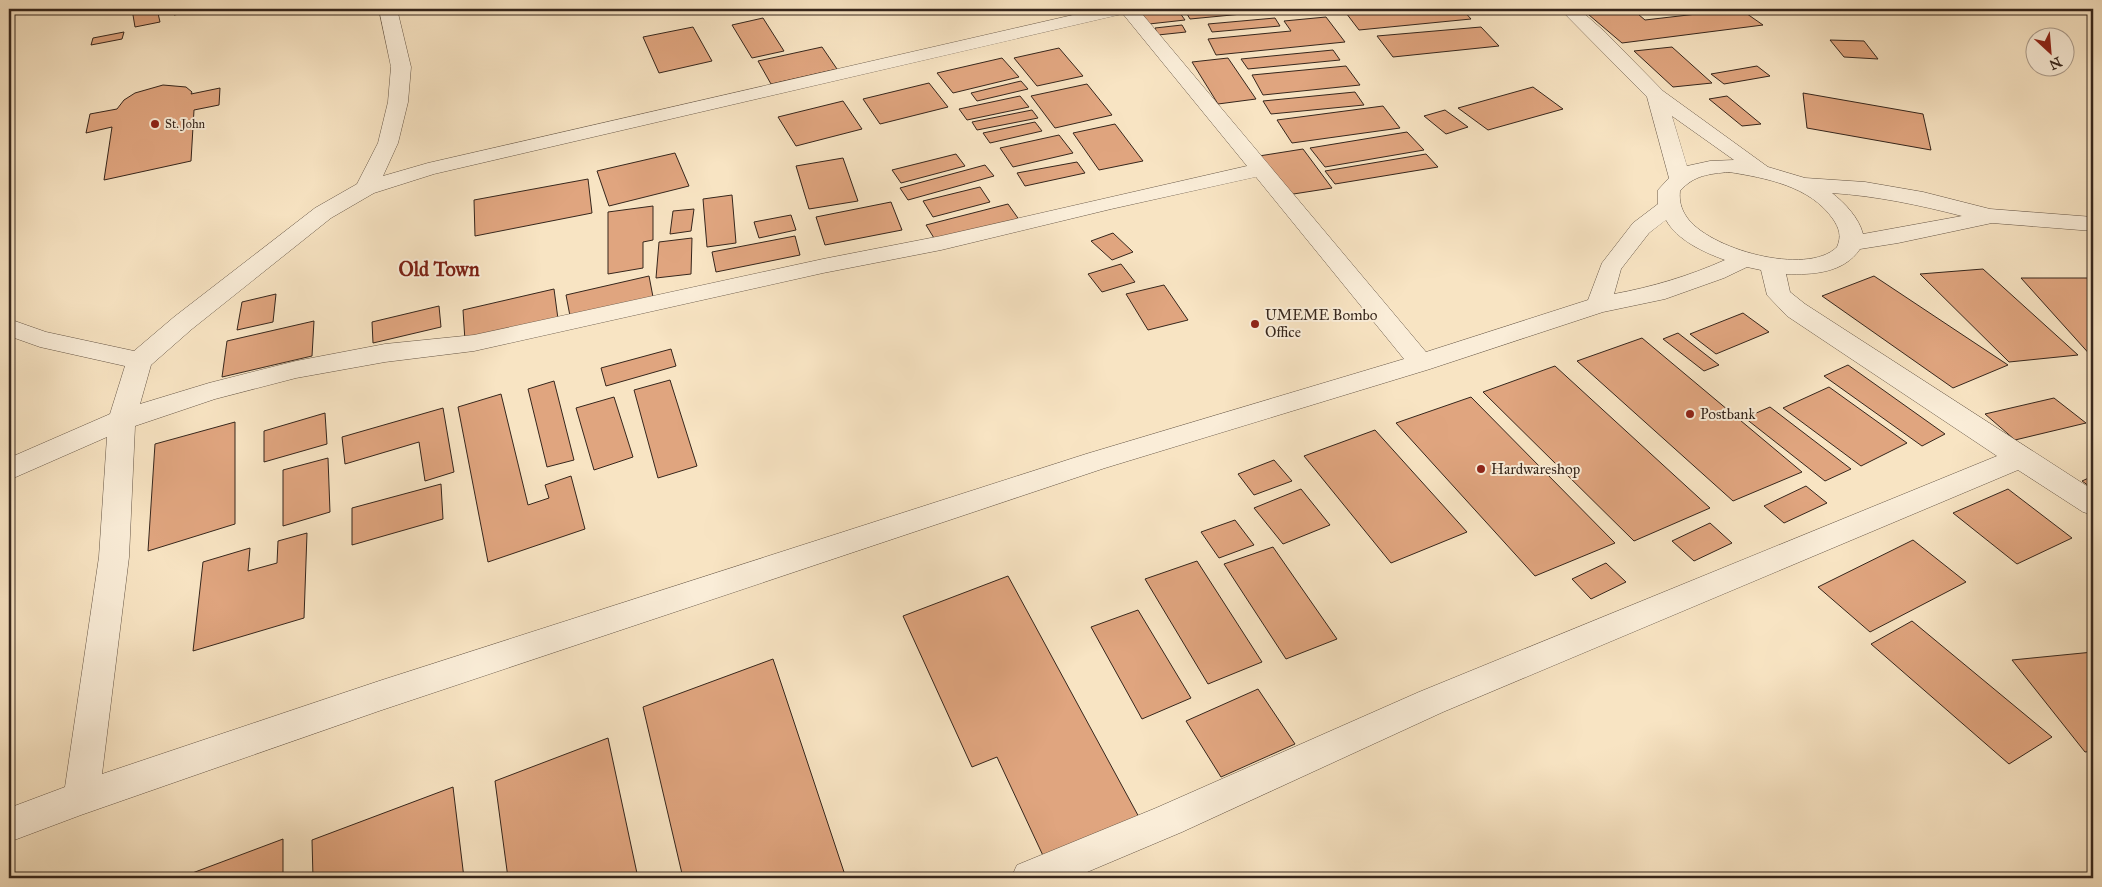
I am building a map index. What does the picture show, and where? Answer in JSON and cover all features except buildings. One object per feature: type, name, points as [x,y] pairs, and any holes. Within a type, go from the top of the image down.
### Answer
[{"type":"street","points":[[366,188],[388,143],[398,102],[401,67],[388,9]]},
{"type":"street","points":[[81,798],[114,557],[122,420],[139,361],[183,323],[246,275],[323,212],[366,188],[438,167],[1121,9]]},
{"type":"street","points":[[1129,9],[1421,364]]},
{"type":"street","points":[[1569,9],[1599,36],[1656,95],[1762,171]]},
{"type":"street","points":[[1656,95],[1679,177]]},
{"type":"street","points":[[1729,166],[1762,171],[1800,184],[1824,197],[1842,212],[1850,228],[1851,243],[1842,256],[1825,264],[1801,267],[1772,266],[1743,260],[1716,249],[1693,236],[1677,220],[1669,206],[1669,190],[1679,177],[1700,168],[1729,166]]},
{"type":"street","points":[[9,470],[122,420],[201,394],[292,371],[412,348],[474,343],[823,266],[941,243],[1130,197],[1261,169]]},
{"type":"street","points":[[1800,184],[1865,190],[1923,199],[1990,216],[2093,224]]},
{"type":"street","points":[[1598,305],[1610,268],[1641,228],[1669,206]]},
{"type":"street","points":[[1851,243],[1898,236],[1990,216]]},
{"type":"street","points":[[9,825],[81,798],[407,687],[1087,464],[1421,364],[1598,305],[1656,294],[1716,273],[1743,260]]},
{"type":"street","points":[[1772,266],[1780,295],[1796,310],[2093,504]]},
{"type":"street","points":[[9,327],[40,339],[139,361]]},
{"type":"street","points":[[1030,878],[1169,820],[1439,699],[2020,458]]},
{"type":"place","name":"St. John","points":[[155,124]]},
{"type":"place","name":"UMEME Bombo Office","points":[[1255,324]]},
{"type":"place","name":"Postbank","points":[[1690,414]]},
{"type":"place","name":"Hardwareshop","points":[[1481,469]]},
{"type":"district","name":"Old Town","points":[[439,269]]}]
